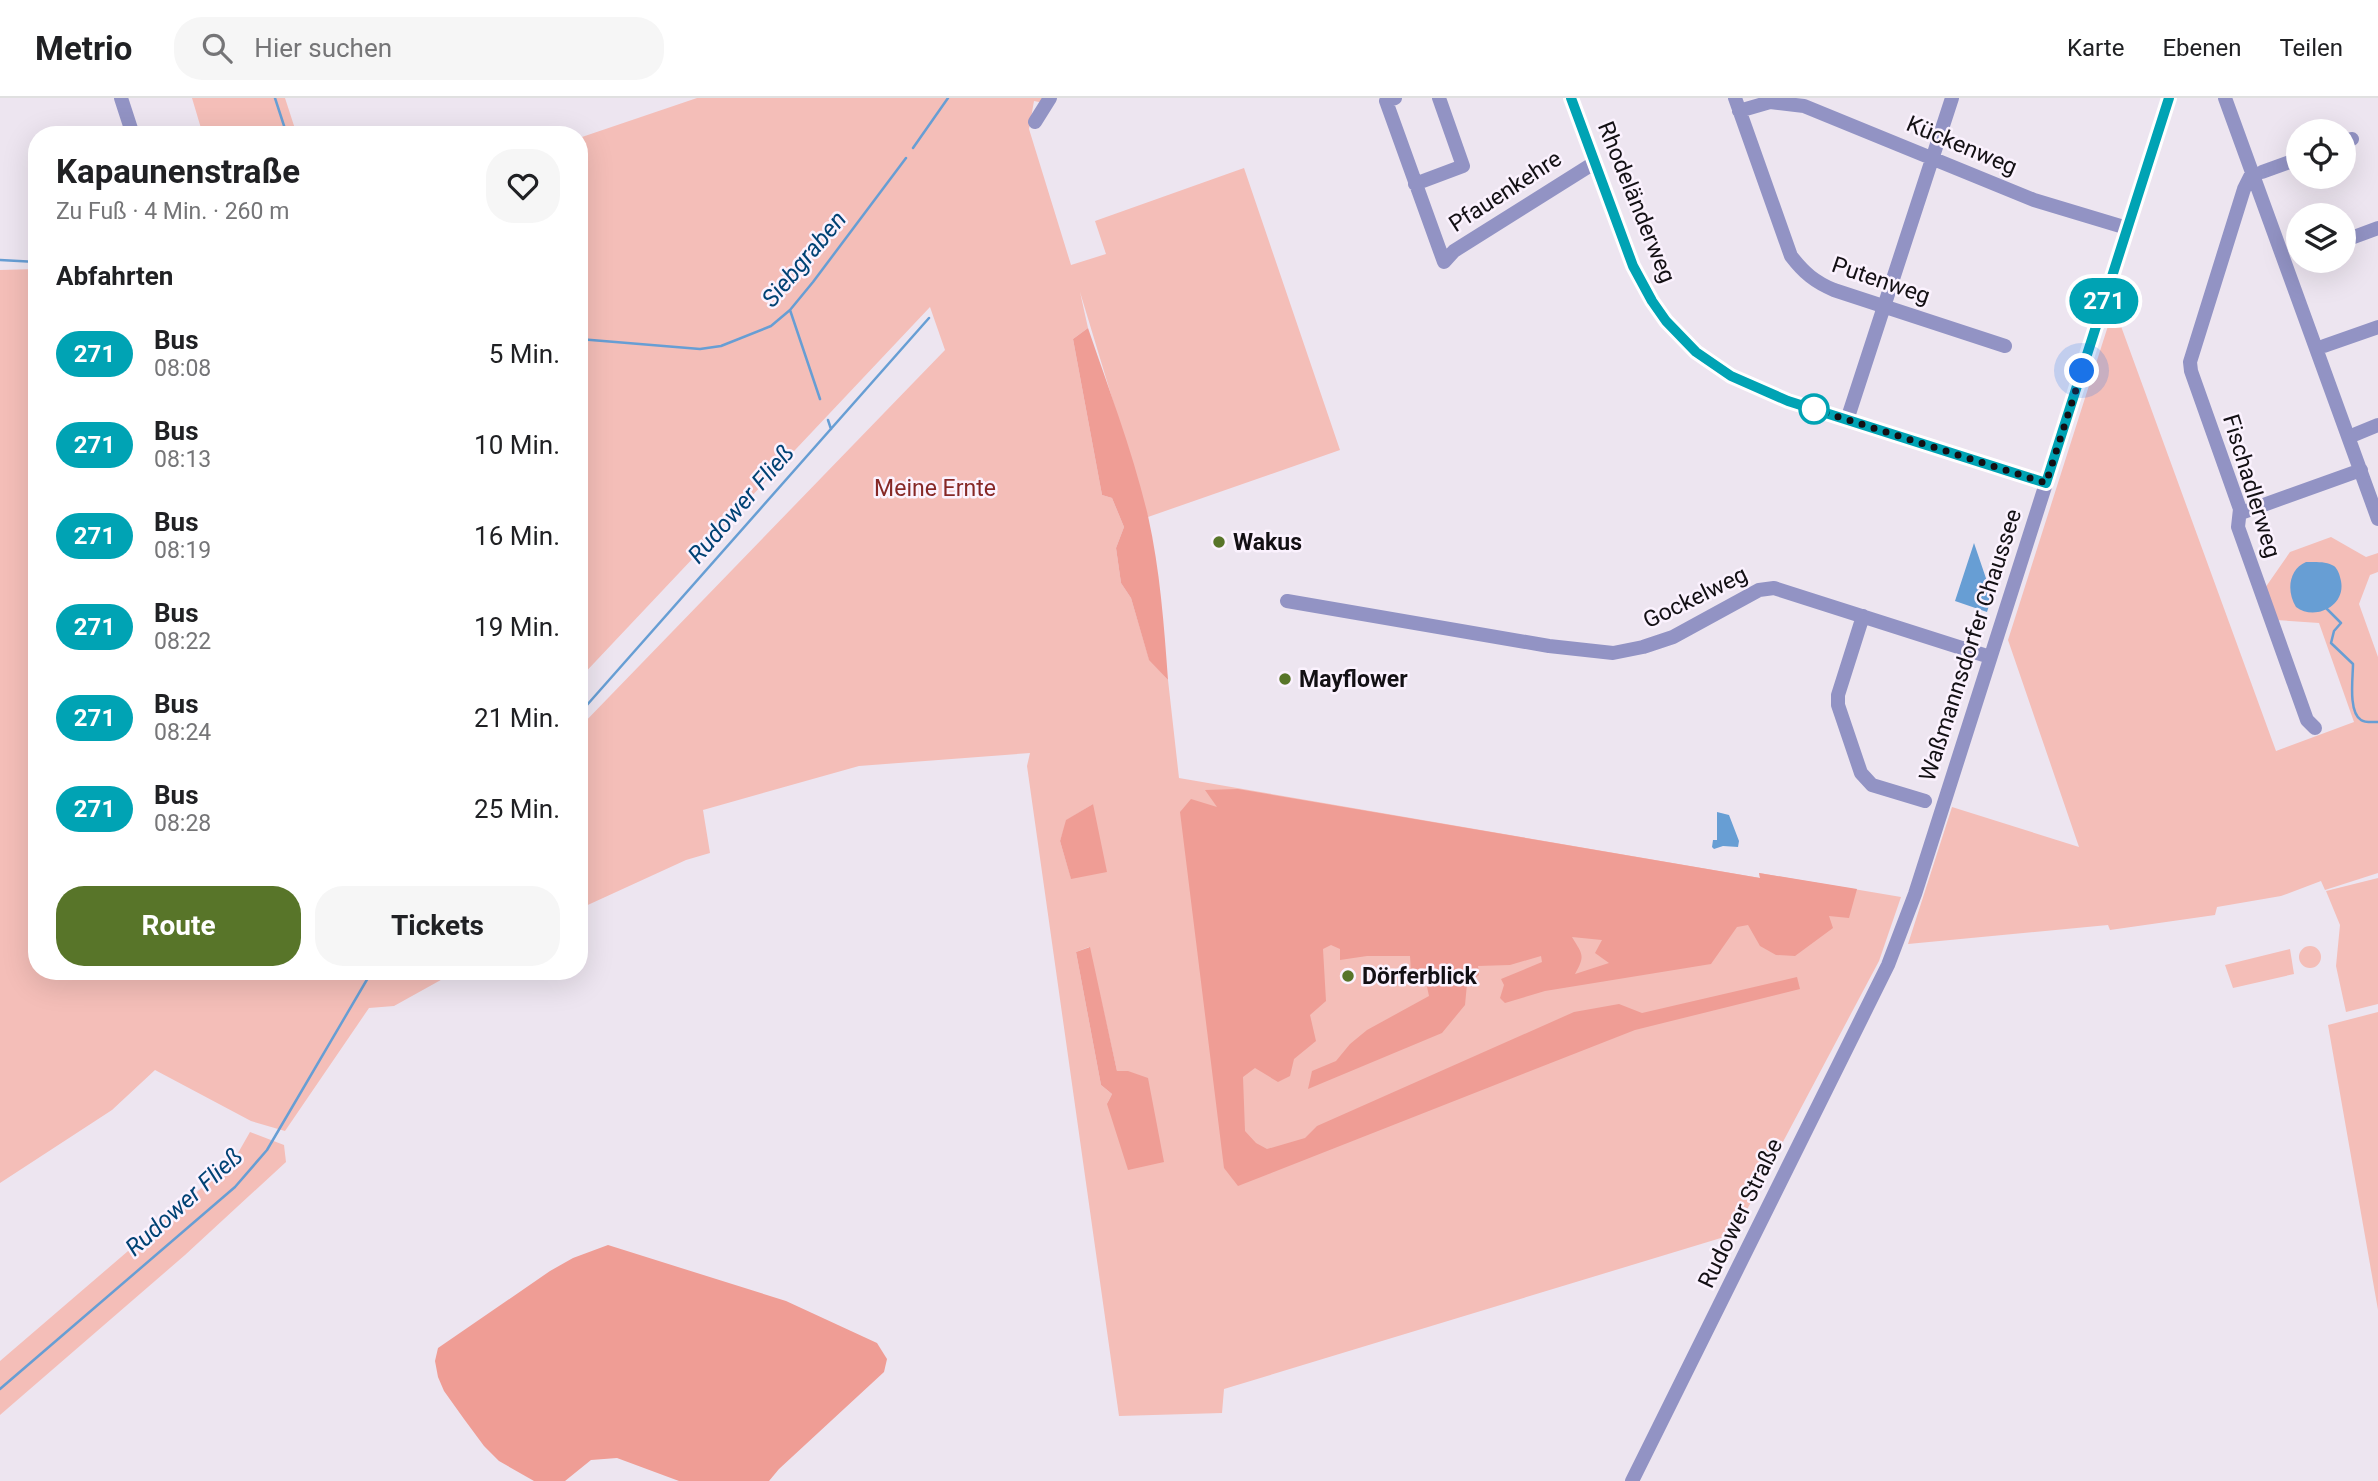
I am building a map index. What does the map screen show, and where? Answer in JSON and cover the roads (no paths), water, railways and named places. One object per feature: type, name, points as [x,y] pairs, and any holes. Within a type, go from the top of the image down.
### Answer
[{"type":"street","points":[[121,98],[130,126]]},
{"type":"street","points":[[1035,122],[1050,98]]},
{"type":"street","name":"Pfauenkehre","points":[[1395,98],[1386,101],[1444,262],[1454,251],[1594,163]]},
{"type":"street","name":"Pfauenkehre","points":[[1415,184],[1463,166],[1439,98]]},
{"type":"street","name":"Rhodeländerweg","points":[[1571,98],[1633,266],[1652,301],[1680,338],[1712,365],[1764,392],[1847,421],[2046,483]]},
{"type":"street","points":[[1847,421],[1952,98]]},
{"type":"street","name":"Waßmannsdorfer Chaussee","points":[[1888,965],[1915,894],[2169,98]]},
{"type":"street","points":[[2225,98],[2286,238]]},
{"type":"street","points":[[2235,98],[2257,172],[2378,519]]},
{"type":"street","name":"Kückenweg","points":[[1737,105],[1793,100],[2034,200],[2127,228]]},
{"type":"street","name":"Putenweg","points":[[1737,105],[1791,256],[1800,269],[1814,281],[2005,346]]},
{"type":"street","points":[[2257,172],[2286,163]]},
{"type":"street","name":"Fischadlerweg","points":[[2257,172],[2244,189],[2190,362],[2241,513],[2238,527],[2307,720],[2315,728]]},
{"type":"street","points":[[2356,236],[2378,228]]},
{"type":"street","points":[[2300,273],[2378,494]]},
{"type":"street","points":[[2325,346],[2378,327]]},
{"type":"street","points":[[2356,433],[2378,425]]},
{"type":"street","points":[[2241,513],[2361,470]]},
{"type":"street","name":"Gockelweg","points":[[1287,601],[1600,653],[1630,650],[1673,637],[1767,588],[1782,589],[1990,657]]},
{"type":"street","points":[[1863,616],[1838,695],[1838,705],[1861,773],[1866,780],[1872,785],[1925,801]]},
{"type":"street","name":"Rudower Straße","points":[[1632,1481],[1888,965]]},
{"type":"water","points":[[1974,543],[1992,596],[1987,612],[1955,601]]},
{"type":"water","points":[[2306,562],[2331,564],[2340,577],[2339,598],[2327,609],[2319,612],[2303,611],[2296,607],[2291,594],[2293,575],[2300,565]]},
{"type":"water","points":[[1717,812],[1729,815],[1739,841],[1738,847],[1712,847],[1713,840],[1717,840]]},
{"type":"waterway","points":[[275,98],[284,126]]},
{"type":"waterway","name":"Siebgraben","points":[[913,148],[948,98]]},
{"type":"waterway","name":"Siebgraben","points":[[588,340],[700,349],[721,346],[771,326],[790,310],[813,282],[906,158]]},
{"type":"waterway","name":"Siebgraben","points":[[0,260],[28,262]]},
{"type":"waterway","points":[[790,310],[820,399]]},
{"type":"waterway","name":"Rudower Fließ","points":[[588,704],[929,318]]},
{"type":"waterway","points":[[828,420],[831,429]]},
{"type":"waterway","points":[[2327,609],[2341,623],[2334,631],[2331,643],[2353,664],[2354,710],[2361,720],[2378,722]]},
{"type":"waterway","name":"Rudower Fließ","points":[[0,1389],[235,1187],[267,1150],[367,980]]},
{"type":"place","name":"Wakus","points":[[1219,542]]},
{"type":"place","name":"Mayflower","points":[[1285,679]]},
{"type":"place","name":"Dörferblick","points":[[1348,976]]},
{"type":"park label","name":"Meine Ernte","points":[[935,488]]}]
